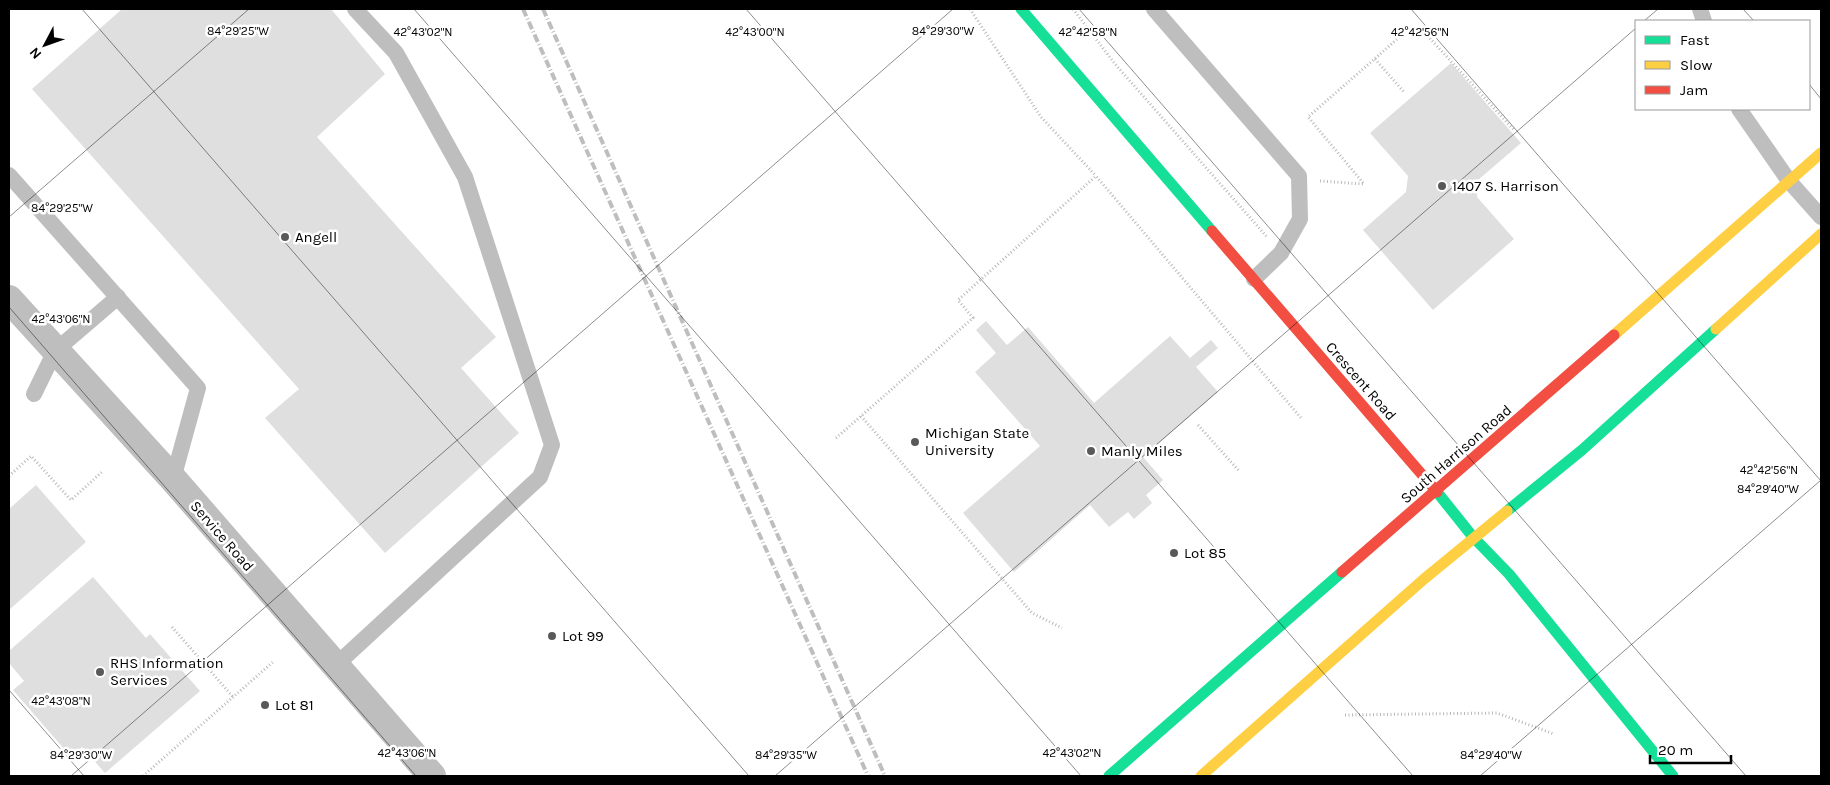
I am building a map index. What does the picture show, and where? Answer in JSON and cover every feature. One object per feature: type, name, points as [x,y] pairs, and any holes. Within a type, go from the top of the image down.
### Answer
[{"type":"street","name":"Crescent Road","points":[[1021,9],[1436,490],[1474,537],[1509,574],[1673,776]]},
{"type":"street","name":"South Harrison Road","points":[[1109,776],[1821,154]]},
{"type":"street","points":[[1201,776],[1474,537],[1518,504],[1582,450],[1821,234]]},
{"type":"street","name":"Service Road","points":[[9,299],[173,479],[432,776]]},
{"type":"lane","points":[[335,666],[540,477],[552,445],[465,177],[396,53],[355,9]]},
{"type":"lane","points":[[1154,9],[1299,176],[1300,219],[1281,253],[1254,279]]},
{"type":"lane","points":[[1740,110],[1789,181],[1821,217]]},
{"type":"lane","points":[[9,175],[198,388],[173,479]]},
{"type":"lane","points":[[34,394],[55,351],[118,297]]},
{"type":"path","points":[[970,9],[1042,117],[1096,176],[1301,418]]},
{"type":"path","points":[[1073,9],[1115,64],[1281,253]]},
{"type":"path","points":[[1319,181],[1364,184],[1308,117],[1403,34],[1415,30],[1426,34],[1514,130]]},
{"type":"path","points":[[1375,58],[1404,92]]},
{"type":"path","points":[[836,438],[973,318],[958,300],[1096,176]]},
{"type":"path","points":[[861,416],[1032,614],[1062,628]]},
{"type":"path","points":[[1198,425],[1240,472]]},
{"type":"path","points":[[9,476],[31,456],[71,500],[103,471]]},
{"type":"path","points":[[172,627],[234,697]]},
{"type":"path","points":[[143,776],[273,662]]},
{"type":"path","points":[[1345,715],[1497,713],[1554,734]]},
{"type":"building","name":"Angell","points":[[122,9],[331,9],[385,74],[317,137],[496,337],[461,368],[519,433],[385,553],[265,418],[299,389],[32,89]]},
{"type":"building","name":"1407 S. Harrison","points":[[1451,63],[1521,143],[1478,180],[1477,197],[1514,239],[1433,310],[1363,230],[1406,192],[1408,176],[1370,133]]},
{"type":"building","name":"Manly Miles","points":[[986,321],[1007,345],[1028,327],[1094,403],[1170,336],[1190,358],[1211,340],[1218,348],[1196,367],[1218,392],[1143,457],[1163,480],[1146,495],[1152,503],[1134,519],[1128,512],[1109,527],[1090,505],[1014,572],[963,513],[1040,446],[975,372],[996,353],[976,330]]},
{"type":"building","points":[[36,485],[86,542],[9,610],[9,509]]},
{"type":"building","name":"RHS Information Services","points":[[93,577],[146,638],[150,634],[200,691],[105,773],[82,747],[71,757],[13,690],[24,681],[9,663],[9,651]]},
{"type":"railway","points":[[523,9],[868,776]]},
{"type":"railway","points":[[543,9],[885,776]]},
{"type":"traffic: fast","points":[[1021,9],[1212,231]]},
{"type":"traffic: fast","points":[[1507,511],[1582,450],[1716,329]]},
{"type":"traffic: fast","points":[[1437,492],[1473,537],[1509,574],[1673,776]]},
{"type":"traffic: fast","points":[[1109,776],[1342,572]]},
{"type":"traffic: slow","points":[[1614,335],[1821,153]]},
{"type":"traffic: slow","points":[[1716,329],[1821,234]]},
{"type":"traffic: slow","points":[[1201,776],[1424,579],[1507,511]]},
{"type":"traffic: jam","points":[[1212,231],[1437,492]]},
{"type":"traffic: jam","points":[[1342,572],[1614,335]]},
{"type":"place","name":"1407 S. Harrison","points":[[1442,186]]},
{"type":"place","name":"Angell","points":[[285,237]]},
{"type":"place","name":"Michigan State University","points":[[915,442]]},
{"type":"place","name":"Manly Miles","points":[[1091,451]]},
{"type":"place","name":"Lot 85","points":[[1174,553]]},
{"type":"place","name":"Lot 99","points":[[552,636]]},
{"type":"place","name":"RHS Information Services","points":[[100,672]]},
{"type":"place","name":"Lot 81","points":[[265,705]]}]
